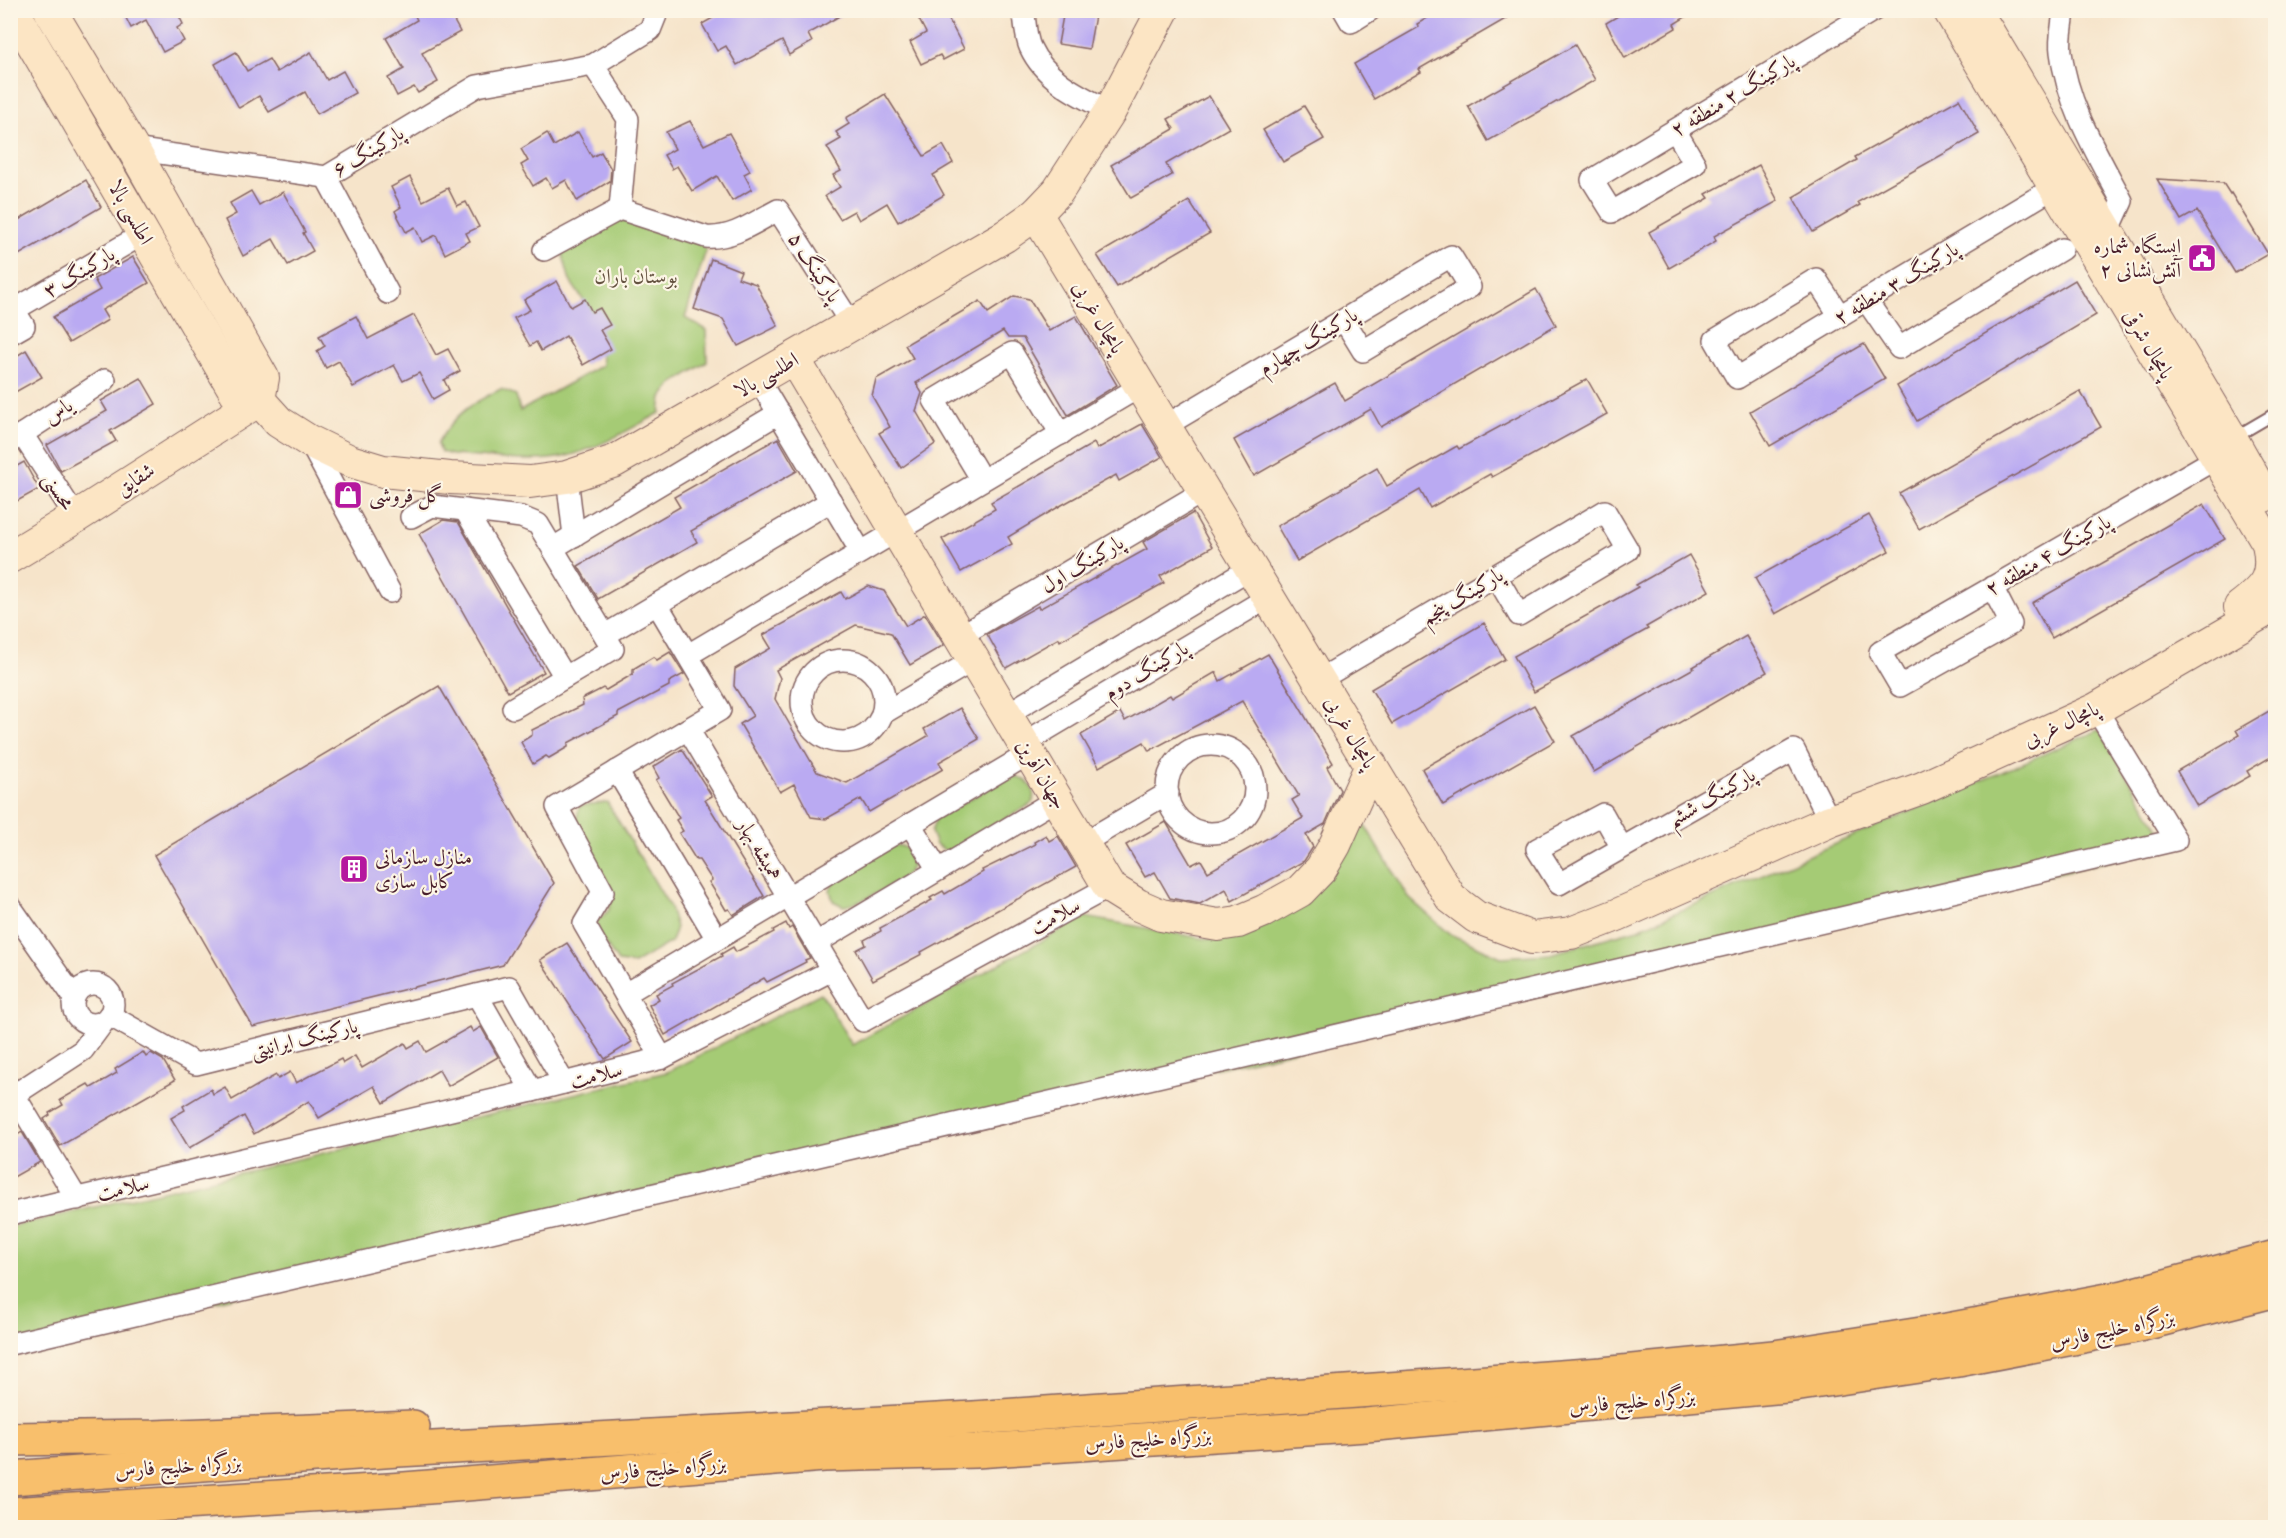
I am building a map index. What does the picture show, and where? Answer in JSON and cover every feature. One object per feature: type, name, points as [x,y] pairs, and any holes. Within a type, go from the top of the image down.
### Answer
[{"type":"highway","name":"بزرگراه خلیج فارس","points":[[10,1478],[536,1442],[973,1418],[1602,1374],[1773,1357],[1947,1330],[2124,1297],[2276,1257]]},
{"type":"highway","name":"بزرگراه خلیج فارس","points":[[10,1514],[404,1489],[824,1455],[976,1451],[1366,1425],[1787,1386],[1958,1360],[2135,1326],[2276,1290]]},
{"type":"highway","points":[[10,1439],[154,1437],[469,1425],[536,1442]]},
{"type":"street","name":"اطلسی بالا","points":[[50,10],[133,149],[262,378],[259,400]]},
{"type":"street","points":[[544,250],[620,209],[628,119],[593,65],[650,30],[658,10]]},
{"type":"street","points":[[1023,10],[1030,46],[1041,65],[1079,96],[1110,111]]},
{"type":"street","name":"اطلسی بالا","points":[[14,21],[105,165],[236,393],[259,400],[279,422],[309,441],[351,461],[383,471],[450,478],[530,482],[567,477],[615,461],[1005,236],[1036,214],[1059,191],[1110,111],[1163,10]]},
{"type":"street","points":[[1348,16],[1370,10]]},
{"type":"street","name":"پارکینگ ۲ منطقه ۲","points":[[1675,130],[1695,164],[1612,212],[1592,180],[1874,10]]},
{"type":"street","name":"پامچال شرقی","points":[[1949,10],[2055,187],[2126,284],[2225,448],[2276,518]]},
{"type":"street","name":"پامچال شرقی","points":[[1975,10],[2108,232],[2126,284]]},
{"type":"street","points":[[2064,10],[2061,51],[2070,92],[2089,139],[2122,201],[2108,232]]},
{"type":"street","name":"پارکینگ ۶","points":[[133,149],[326,177],[477,86],[593,65]]},
{"type":"street","points":[[105,165],[133,149]]},
{"type":"street","points":[[326,177],[388,293]]},
{"type":"street","name":"پارکینگ ۳ منطقه ۲","points":[[1840,316],[1816,279],[1715,340],[1737,378],[2055,187]]},
{"type":"street","name":"پارکینگ ۵","points":[[620,209],[706,237],[718,238],[729,236],[778,210],[852,325]]},
{"type":"street","name":"پامچال غربی","points":[[1036,214],[1451,898],[1476,917],[1532,938],[1571,933],[1617,915],[1830,821],[1922,788],[2096,709],[2270,601]]},
{"type":"street","name":"پارکینگ ۳","points":[[12,307],[143,234]]},
{"type":"street","points":[[1866,300],[1899,348],[2062,249]]},
{"type":"street","name":"پارکینگ چهارم","points":[[1165,426],[1451,256],[1470,287],[1363,351],[1344,320]]},
{"type":"street","points":[[10,334],[24,326],[12,307]]},
{"type":"street","points":[[982,480],[934,400],[1012,353],[1060,434]]},
{"type":"street","name":"جهان آفرین","points":[[794,359],[1109,887],[1161,915],[1218,925],[1238,922],[1264,911],[1300,891],[1321,870],[1335,845],[1371,765]]},
{"type":"street","points":[[758,379],[861,552]]},
{"type":"street","name":"یاس","points":[[16,438],[105,380]]},
{"type":"street","points":[[688,655],[1141,386]]},
{"type":"street","name":"شقایق","points":[[10,556],[76,517],[259,400]]},
{"type":"street","points":[[553,548],[779,413]]},
{"type":"street","name":"محسنی","points":[[16,438],[76,517]]},
{"type":"street","points":[[309,441],[390,592]]},
{"type":"street","name":"پامچال شرقی","points":[[2225,448],[2268,543],[2272,564],[2270,601]]},
{"type":"street","name":"پارکینگ ۴ منطقه ۲","points":[[1992,587],[2011,624],[1900,686],[1880,652],[2225,448]]},
{"type":"street","points":[[567,477],[574,536]]},
{"type":"street","name":"پارکینگ اول","points":[[882,714],[967,648],[1204,491]]},
{"type":"street","points":[[605,635],[831,501]]},
{"type":"street","points":[[411,517],[432,506],[521,517],[538,524],[613,649],[513,708]]},
{"type":"street","points":[[465,510],[565,677]]},
{"type":"street","name":"پارکینگ پنجم","points":[[1319,680],[1605,511],[1628,550],[1519,615],[1496,576]]},
{"type":"street","name":"پارکینگ دوم","points":[[1006,714],[1251,568]]},
{"type":"street","name":"پارکینگ دوم","points":[[625,994],[910,824],[1146,670],[1269,597]]},
{"type":"street","name":"پامچال غربی","points":[[1830,821],[1914,773],[2094,689],[2238,609],[2270,601]]},
{"type":"street","points":[[657,604],[720,710],[557,807],[603,892],[584,924],[662,1058]]},
{"type":"street","points":[[1128,641],[1146,670]]},
{"type":"street","points":[[10,1344],[2176,840],[2096,709]]},
{"type":"street","name":"همیشه بهار","points":[[688,729],[832,970]]},
{"type":"street","points":[[1207,745],[1221,746],[1234,751],[1248,765],[1256,784],[1255,798],[1245,816],[1229,829],[1216,833],[1202,832],[1189,827],[1178,818],[1171,807],[1167,793],[1168,779],[1173,766],[1194,748],[1207,745]]},
{"type":"street","name":"پارکینگ ششم","points":[[1622,848],[1603,814],[1537,849],[1559,884],[1794,750],[1830,821]]},
{"type":"street","points":[[617,771],[717,939]]},
{"type":"street","points":[[1083,843],[1167,793]]},
{"type":"street","points":[[816,943],[1057,799]]},
{"type":"street","points":[[910,824],[938,870]]},
{"type":"street","name":"سلامت","points":[[10,1214],[532,1091],[662,1058],[832,970],[863,1022],[1109,887]]},
{"type":"street","points":[[10,906],[74,996]]},
{"type":"street","points":[[76,1198],[12,1092],[83,1050],[107,1018],[113,1002],[107,989],[88,984],[77,991],[74,996],[73,1009],[80,1020],[92,1024],[107,1018]]},
{"type":"street","name":"پارکینگ ایرانیتی","points":[[107,1018],[196,1064],[509,987],[564,1083]]},
{"type":"street","points":[[477,995],[532,1091]]},
{"type":"lane","points":[[2225,448],[2276,413]]},
{"type":"green space","name":"بوستان باران","points":[[635,217],[694,232],[706,250],[685,318],[706,330],[707,362],[672,384],[662,397],[660,413],[589,449],[563,457],[522,460],[452,455],[441,452],[438,443],[451,424],[465,410],[490,394],[501,389],[516,395],[520,411],[602,365],[599,323],[570,281],[559,242],[594,224]]},
{"type":"green space","points":[[2099,730],[2170,847],[11,1349],[10,1227],[667,1072],[821,993],[852,1045],[1085,917],[1212,940],[1250,931],[1360,817],[1409,898],[1450,934],[1501,957],[1550,954],[1638,929]]},
{"type":"green space","points":[[1010,776],[1026,780],[1032,787],[1033,803],[948,852],[936,845],[931,832],[936,818]]},
{"type":"green space","points":[[607,802],[670,907],[676,927],[671,942],[634,964],[618,962],[600,936],[596,922],[609,910],[613,892],[576,824],[579,806]]},
{"type":"green space","points":[[893,845],[905,847],[911,854],[912,866],[906,875],[858,902],[843,906],[833,901],[830,890],[834,879]]},
{"type":"building","points":[[122,10],[176,10],[183,24],[177,28],[184,41],[163,52],[146,20],[131,28]]},
{"type":"building","points":[[412,10],[448,10],[460,32],[422,53],[438,82],[418,93],[414,87],[397,96],[388,78],[404,69],[386,38],[417,20]]},
{"type":"building","points":[[727,10],[850,10],[808,34],[812,42],[789,55],[782,41],[737,65],[726,46],[717,51],[702,24]]},
{"type":"building","points":[[914,10],[944,10],[964,49],[943,60],[940,55],[921,64],[910,42],[926,33]]},
{"type":"building","points":[[1064,10],[1096,10],[1089,49],[1058,44]]},
{"type":"building","points":[[1441,10],[1521,10],[1419,69],[1421,72],[1374,99],[1354,64],[1419,27],[1417,24]]},
{"type":"building","points":[[1628,10],[1697,10],[1674,24],[1676,28],[1625,58],[1606,23]]},
{"type":"building","points":[[1575,45],[1595,80],[1488,141],[1468,106]]},
{"type":"building","points":[[236,52],[247,71],[269,59],[277,72],[311,52],[327,80],[343,71],[355,93],[317,114],[305,92],[269,112],[259,96],[239,108],[215,64]]},
{"type":"building","points":[[885,94],[924,156],[943,145],[953,163],[933,175],[944,195],[898,222],[887,203],[859,220],[854,211],[840,219],[825,196],[840,187],[833,175],[841,171],[827,147],[841,139],[836,132],[849,124],[846,118]]},
{"type":"building","points":[[1209,96],[1229,128],[1166,164],[1172,175],[1131,198],[1111,165],[1174,129],[1168,119]]},
{"type":"building","points":[[1959,99],[1979,134],[1858,202],[1860,205],[1813,232],[1793,197],[1857,160],[1855,157]]},
{"type":"building","points":[[1304,106],[1324,139],[1283,162],[1263,130]]},
{"type":"building","points":[[690,121],[704,145],[729,133],[750,171],[744,174],[752,189],[732,201],[717,176],[692,191],[677,166],[672,169],[664,155],[675,149],[666,132]]},
{"type":"building","points":[[578,132],[592,157],[601,152],[611,169],[610,181],[577,201],[566,180],[552,188],[546,178],[533,186],[521,165],[528,161],[521,149],[547,133],[554,146]]},
{"type":"building","points":[[1759,165],[1778,201],[1714,236],[1716,241],[1669,268],[1649,232],[1709,198],[1706,194]]},
{"type":"building","points":[[410,177],[423,201],[448,188],[457,206],[466,202],[479,227],[466,233],[470,241],[445,254],[436,235],[422,242],[415,227],[406,232],[395,211],[401,207],[391,187]]},
{"type":"building","points":[[2157,179],[2223,183],[2268,254],[2235,273],[2197,211],[2181,220]]},
{"type":"building","points":[[86,180],[101,207],[17,256],[10,244],[10,225]]},
{"type":"building","points":[[251,191],[259,205],[283,192],[313,251],[288,265],[273,239],[243,256],[225,220],[236,214],[230,203]]},
{"type":"building","points":[[1189,201],[1210,233],[1117,287],[1097,255]]},
{"type":"building","points":[[133,257],[149,283],[102,310],[108,320],[69,343],[53,317],[100,290],[94,279]]},
{"type":"building","points":[[711,259],[741,271],[738,278],[756,284],[778,326],[738,346],[723,319],[694,309]]},
{"type":"building","points":[[2075,280],[2096,315],[1917,421],[1897,386]]},
{"type":"building","points":[[557,281],[571,307],[585,299],[592,312],[600,308],[610,325],[600,330],[611,349],[583,365],[566,336],[541,351],[536,342],[530,346],[514,318],[530,310],[524,300]]},
{"type":"building","points":[[1536,289],[1556,325],[1381,427],[1371,409],[1254,476],[1234,440],[1335,383],[1345,401]]},
{"type":"building","points":[[1014,296],[1029,299],[1049,331],[1076,316],[1117,385],[1068,415],[1023,338],[1008,338],[1003,331],[916,383],[922,393],[916,411],[935,444],[901,468],[879,433],[890,427],[872,396],[876,379],[913,358],[905,345],[980,301],[988,313]]},
{"type":"building","points":[[414,315],[436,355],[448,349],[460,371],[444,380],[449,390],[433,399],[419,373],[403,381],[394,365],[353,387],[339,361],[326,368],[317,351],[325,346],[319,336],[356,316],[368,339]]},
{"type":"building","points":[[1864,344],[1885,379],[1770,446],[1750,411]]},
{"type":"building","points":[[26,350],[42,377],[10,395],[10,360]]},
{"type":"building","points":[[141,378],[156,404],[110,431],[116,441],[61,471],[47,445],[107,411],[101,401]]},
{"type":"building","points":[[1587,379],[1607,414],[1492,477],[1490,474],[1430,508],[1420,490],[1297,561],[1277,526],[1377,468],[1387,486],[1457,446],[1459,449]]},
{"type":"building","points":[[2080,391],[2101,427],[1919,529],[1899,493]]},
{"type":"building","points":[[1142,424],[1162,457],[1119,481],[1116,475],[1060,506],[1008,537],[1012,544],[961,572],[942,539],[995,509],[991,502],[1094,443],[1097,449]]},
{"type":"building","points":[[778,438],[797,471],[691,531],[697,542],[598,599],[578,566],[680,507],[674,497]]},
{"type":"building","points":[[24,462],[39,489],[10,505],[10,470]]},
{"type":"building","points":[[2204,504],[2225,539],[2052,638],[2032,603]]},
{"type":"building","points":[[1193,513],[1212,547],[1160,576],[1164,583],[1060,641],[1059,638],[1006,668],[987,634],[1038,606],[1039,609],[1147,549],[1143,542]]},
{"type":"building","points":[[1869,515],[1889,551],[1775,614],[1755,578]]},
{"type":"building","points":[[443,520],[458,522],[544,672],[508,692],[419,534]]},
{"type":"building","points":[[1689,555],[1709,591],[1646,627],[1648,629],[1534,692],[1514,656],[1638,587],[1636,585]]},
{"type":"building","points":[[868,586],[884,591],[906,626],[925,614],[944,645],[910,665],[891,633],[856,625],[776,670],[780,678],[775,699],[817,772],[847,783],[928,736],[924,729],[960,708],[979,739],[939,762],[943,769],[869,812],[861,799],[826,819],[811,817],[794,784],[780,792],[740,724],[753,716],[734,686],[735,669],[771,648],[763,635],[841,592],[845,599]]},
{"type":"building","points":[[1484,623],[1505,659],[1392,724],[1371,689]]},
{"type":"building","points":[[1746,636],[1767,672],[1594,772],[1573,736]]},
{"type":"building","points":[[670,652],[684,674],[669,682],[669,686],[568,743],[568,747],[533,764],[521,742],[532,735],[532,730],[583,705],[582,699],[603,688],[606,690],[633,674],[633,669],[653,657],[657,660]]},
{"type":"building","points":[[1268,654],[1333,763],[1327,767],[1340,790],[1325,824],[1306,835],[1313,847],[1304,861],[1232,901],[1226,889],[1200,904],[1170,898],[1155,872],[1145,877],[1126,845],[1166,822],[1191,865],[1201,860],[1208,872],[1303,818],[1292,800],[1299,796],[1242,701],[1149,751],[1144,742],[1099,767],[1081,735],[1120,712],[1125,721],[1170,695],[1172,698],[1216,672],[1220,681]]},
{"type":"building","name":"منازل سازمانی کابل سازی","points":[[439,686],[554,883],[503,965],[253,1027],[154,855]]},
{"type":"building","points":[[1534,705],[1555,741],[1443,805],[1422,769]]},
{"type":"building","points":[[2276,707],[2276,754],[2247,771],[2250,776],[2197,806],[2177,771],[2239,735],[2236,730]]},
{"type":"building","points":[[682,749],[712,796],[705,800],[764,896],[733,915],[729,909],[726,910],[709,882],[712,880],[679,833],[683,831],[676,820],[679,818],[656,780],[659,778],[653,767]]},
{"type":"building","points":[[1046,835],[1049,841],[1058,836],[1076,867],[873,980],[856,950],[866,945],[864,940],[881,931],[880,928],[932,900],[930,898],[943,891],[945,894],[983,872],[982,870],[1035,844],[1034,842]]},
{"type":"building","points":[[786,923],[789,929],[792,927],[810,958],[805,960],[806,962],[767,982],[764,978],[665,1035],[649,1005],[659,999],[656,994],[722,956],[721,954],[733,947],[736,952]]},
{"type":"building","points":[[567,943],[632,1042],[605,1059],[540,960]]},
{"type":"building","points":[[470,1027],[473,1032],[481,1027],[498,1057],[448,1086],[439,1070],[384,1103],[374,1086],[319,1118],[309,1101],[254,1134],[244,1116],[189,1148],[171,1118],[185,1110],[183,1106],[211,1089],[213,1094],[225,1087],[232,1100],[276,1075],[278,1079],[290,1072],[296,1083],[341,1059],[343,1063],[355,1056],[362,1068],[405,1043],[408,1048],[420,1041],[426,1052]]},
{"type":"building","points":[[143,1052],[146,1057],[151,1053],[163,1060],[175,1080],[60,1146],[44,1119],[50,1115],[49,1113],[63,1105],[60,1100],[88,1084],[91,1088],[117,1073],[115,1069]]},
{"type":"building","points":[[22,1132],[40,1162],[10,1179],[10,1139]]},
{"type":"place","name":"ایستگاه شماره ۲ آتش‌نشانی","points":[[2202,258]]},
{"type":"place","name":"گل فروشی","points":[[348,495]]},
{"type":"place","name":"منازل سازمانی کابل سازی","points":[[354,869]]}]
